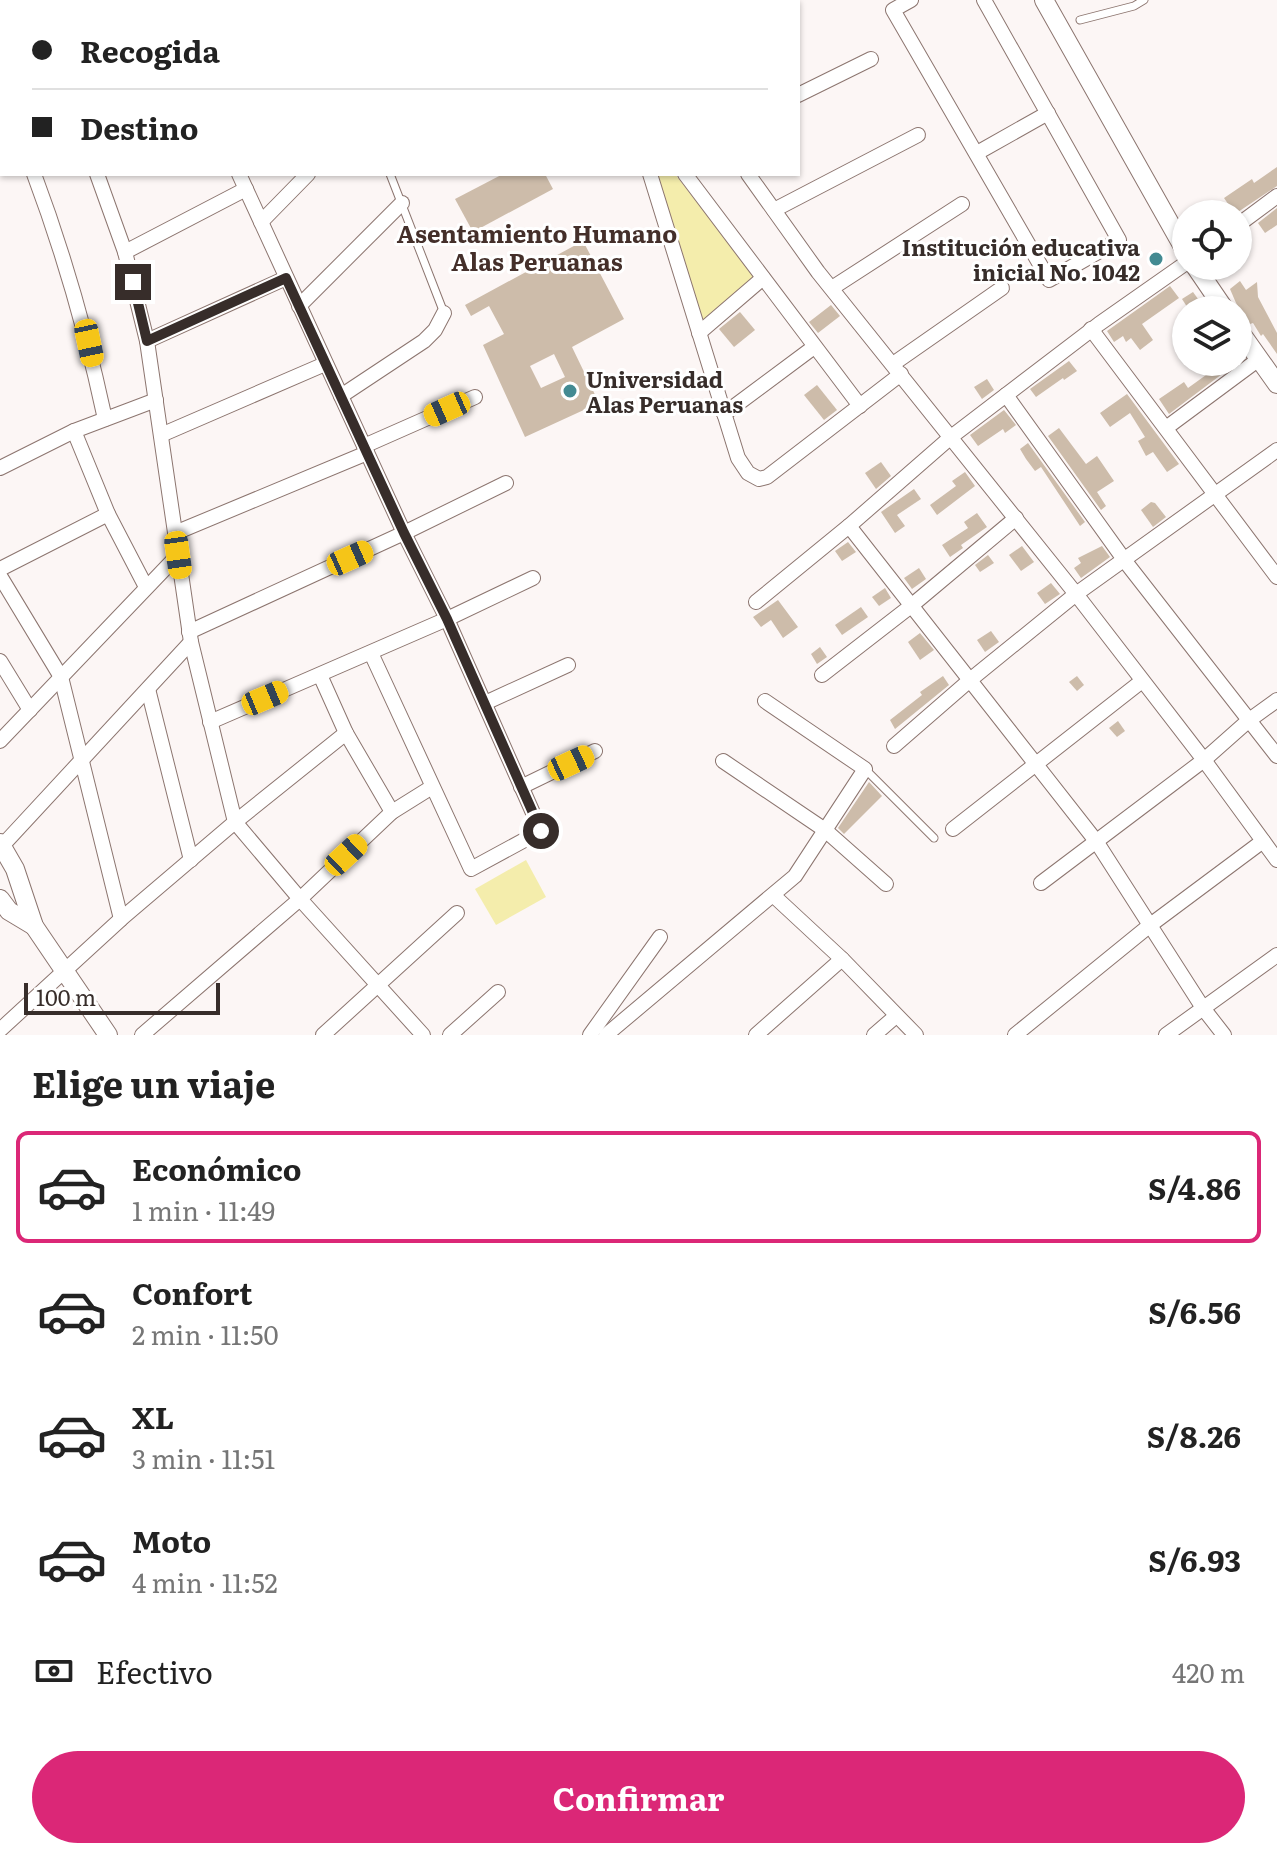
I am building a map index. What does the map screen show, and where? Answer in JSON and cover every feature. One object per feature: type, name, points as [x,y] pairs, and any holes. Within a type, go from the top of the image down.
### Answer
[{"type":"street","points":[[911,0],[889,5],[1049,280],[1119,240],[984,0]]},
{"type":"street","points":[[1044,0],[1172,227]]},
{"type":"street","points":[[800,94],[871,59]]},
{"type":"street","points":[[977,153],[1048,113]]},
{"type":"street","points":[[774,210],[918,135]]},
{"type":"street","points":[[35,176],[58,238],[89,343],[105,419]]},
{"type":"street","points":[[98,176],[125,252],[147,341],[190,637],[235,822],[423,1035]]},
{"type":"street","points":[[240,176],[325,364],[447,619],[541,831],[471,869],[371,653]]},
{"type":"street","points":[[261,222],[306,176]]},
{"type":"street","points":[[651,176],[738,458],[748,473],[759,479],[776,471],[860,406],[897,369],[1002,288]]},
{"type":"street","points":[[686,176],[860,406]]},
{"type":"street","points":[[749,176],[832,288],[1076,594],[1277,860]]},
{"type":"street","points":[[125,252],[246,189]]},
{"type":"street","points":[[1252,215],[1277,196]]},
{"type":"street","points":[[299,306],[402,203]]},
{"type":"street","points":[[832,288],[962,204]]},
{"type":"street","points":[[756,602],[951,437],[1091,329],[1172,273]]},
{"type":"street","points":[[147,341],[286,278]]},
{"type":"street","points":[[699,333],[763,278]]},
{"type":"street","points":[[341,396],[424,341],[435,330],[444,313]]},
{"type":"street","points":[[1091,329],[1277,577]]},
{"type":"street","points":[[724,414],[814,347]]},
{"type":"street","points":[[1252,349],[1277,384]]},
{"type":"street","points":[[1166,428],[1259,359]]},
{"type":"street","points":[[161,435],[325,364]]},
{"type":"street","points":[[1006,395],[1125,560],[1277,756]]},
{"type":"street","points":[[175,533],[475,397]]},
{"type":"street","points":[[0,468],[74,431],[156,400]]},
{"type":"street","points":[[74,431],[108,514],[146,587]]},
{"type":"street","points":[[894,746],[1076,594],[1277,450]]},
{"type":"street","points":[[108,1035],[34,926],[15,869],[1,845],[83,761],[190,637],[506,483]]},
{"type":"street","points":[[0,569],[108,514]]},
{"type":"street","points":[[822,675],[1016,518]]},
{"type":"street","points":[[849,526],[1096,841],[1203,1008],[1224,1035]]},
{"type":"street","points":[[0,741],[178,555]]},
{"type":"street","points":[[0,576],[61,677],[121,919]]},
{"type":"street","points":[[210,722],[371,653],[533,578]]},
{"type":"street","points":[[0,661],[30,710]]},
{"type":"street","points":[[485,703],[568,665]]},
{"type":"street","points":[[320,675],[346,733],[392,812]]},
{"type":"street","points":[[953,829],[1142,681]]},
{"type":"street","points":[[148,689],[191,860]]},
{"type":"street","points":[[1041,883],[1204,760],[1277,700]]},
{"type":"street","points":[[606,1035],[795,876],[865,769],[765,701]]},
{"type":"street","points":[[0,1030],[121,919],[346,733]]},
{"type":"street","points":[[521,787],[595,751]]},
{"type":"street","points":[[723,761],[825,830],[886,884]]},
{"type":"street","points":[[142,1035],[300,899],[392,812],[432,787]]},
{"type":"street","points":[[1015,1035],[1149,926],[1263,841]]},
{"type":"street","points":[[774,896],[842,959],[916,1035]]},
{"type":"street","points":[[3,910],[34,926]]},
{"type":"street","points":[[323,1035],[457,913]]},
{"type":"street","points":[[590,1035],[660,937]]},
{"type":"street","points":[[1166,1035],[1277,955]]},
{"type":"street","points":[[756,1035],[842,959]]},
{"type":"street","points":[[450,1035],[498,992]]},
{"type":"street","points":[[874,1035],[896,1016]]},
{"type":"lane","points":[[1080,20],[1134,6],[1144,0]]},
{"type":"lane","points":[[391,176],[444,313]]},
{"type":"lane","points":[[865,769],[934,838]]},
{"type":"shaded area","points":[[658,176],[677,176],[756,278],[703,323]]},
{"type":"shaded area","points":[[526,860],[546,897],[496,925],[475,889]]},
{"type":"building","points":[[1277,167],[1277,186],[1252,203],[1252,200],[1224,198],[1252,179],[1254,183]]},
{"type":"building","points":[[499,176],[546,176],[553,189],[473,232],[455,199]]},
{"type":"building","points":[[1277,208],[1277,225],[1265,233],[1258,223]]},
{"type":"building","points":[[583,241],[624,319],[572,347],[599,403],[525,437],[483,345],[504,334],[489,306],[471,316],[465,305]],"holes":[[[554,354],[565,377],[541,388],[530,366]]]},
{"type":"building","points":[[1240,281],[1246,290],[1257,282],[1258,297],[1277,333],[1277,354],[1252,323],[1252,296],[1233,296],[1230,289]]},
{"type":"building","points":[[1170,286],[1178,296],[1172,296],[1172,303],[1142,324],[1153,340],[1140,350],[1131,338],[1126,342],[1123,336],[1114,342],[1107,331]]},
{"type":"building","points":[[831,305],[840,316],[818,333],[809,322]]},
{"type":"building","points":[[740,312],[755,330],[734,347],[719,329]]},
{"type":"building","points":[[1069,361],[1077,371],[1036,397],[1030,389]]},
{"type":"building","points":[[1205,376],[1219,376],[1169,414],[1159,399],[1184,382],[1188,388]]},
{"type":"building","points":[[987,379],[994,390],[982,399],[974,387]]},
{"type":"building","points":[[817,385],[837,410],[824,420],[804,395]]},
{"type":"building","points":[[1127,394],[1179,464],[1167,472],[1153,452],[1146,456],[1138,441],[1145,437],[1130,413],[1110,427],[1100,413]]},
{"type":"building","points":[[1004,410],[1016,425],[1005,433],[1003,429],[978,446],[970,435]]},
{"type":"building","points":[[1059,428],[1086,464],[1097,456],[1114,481],[1097,492],[1106,506],[1101,510],[1048,436]]},
{"type":"building","points":[[1028,443],[1085,522],[1080,526],[1041,467],[1035,471],[1026,459],[1020,449]]},
{"type":"building","points":[[881,462],[891,476],[876,489],[865,473]]},
{"type":"building","points":[[965,472],[975,486],[937,515],[930,505],[956,486],[952,481]]},
{"type":"building","points":[[914,489],[921,499],[897,515],[905,526],[895,533],[881,512]]},
{"type":"building","points":[[1151,502],[1166,517],[1153,527],[1141,510]]},
{"type":"building","points":[[977,513],[987,527],[950,557],[942,545],[968,528],[964,522]]},
{"type":"building","points":[[848,542],[856,552],[842,561],[835,551]]},
{"type":"building","points":[[1022,546],[1034,562],[1021,571],[1009,555]]},
{"type":"building","points":[[1102,546],[1110,557],[1081,578],[1074,568],[1081,563],[1078,558]]},
{"type":"building","points":[[988,555],[994,563],[980,572],[975,565]]},
{"type":"building","points":[[919,568],[926,579],[912,589],[904,578]]},
{"type":"building","points":[[1051,583],[1060,594],[1045,604],[1037,593]]},
{"type":"building","points":[[885,588],[891,598],[879,606],[872,597]]},
{"type":"building","points":[[778,600],[798,627],[783,638],[771,620],[761,627],[753,617]]},
{"type":"building","points":[[861,607],[868,617],[842,635],[835,625]]},
{"type":"building","points":[[991,631],[999,642],[985,652],[977,640]]},
{"type":"building","points":[[920,633],[934,650],[920,660],[908,642]]},
{"type":"building","points":[[820,647],[827,657],[817,664],[811,654]]},
{"type":"building","points":[[943,676],[949,685],[895,729],[890,720]]},
{"type":"building","points":[[1077,676],[1084,685],[1077,691],[1069,682]]},
{"type":"building","points":[[1118,721],[1125,731],[1117,737],[1109,728]]},
{"type":"building","points":[[869,782],[882,796],[844,834],[838,828]]},
{"type":"place","name":"Institución educativa inicial No. 1042","points":[[1156,259]]},
{"type":"place","name":"Universidad Alas Peruanas","points":[[570,391]]},
{"type":"district","name":"Asentamiento Humano Alas Peruanas","points":[[537,246]]},
{"type":"route","points":[[133,282],[147,341],[286,278],[447,619],[541,831]]}]
